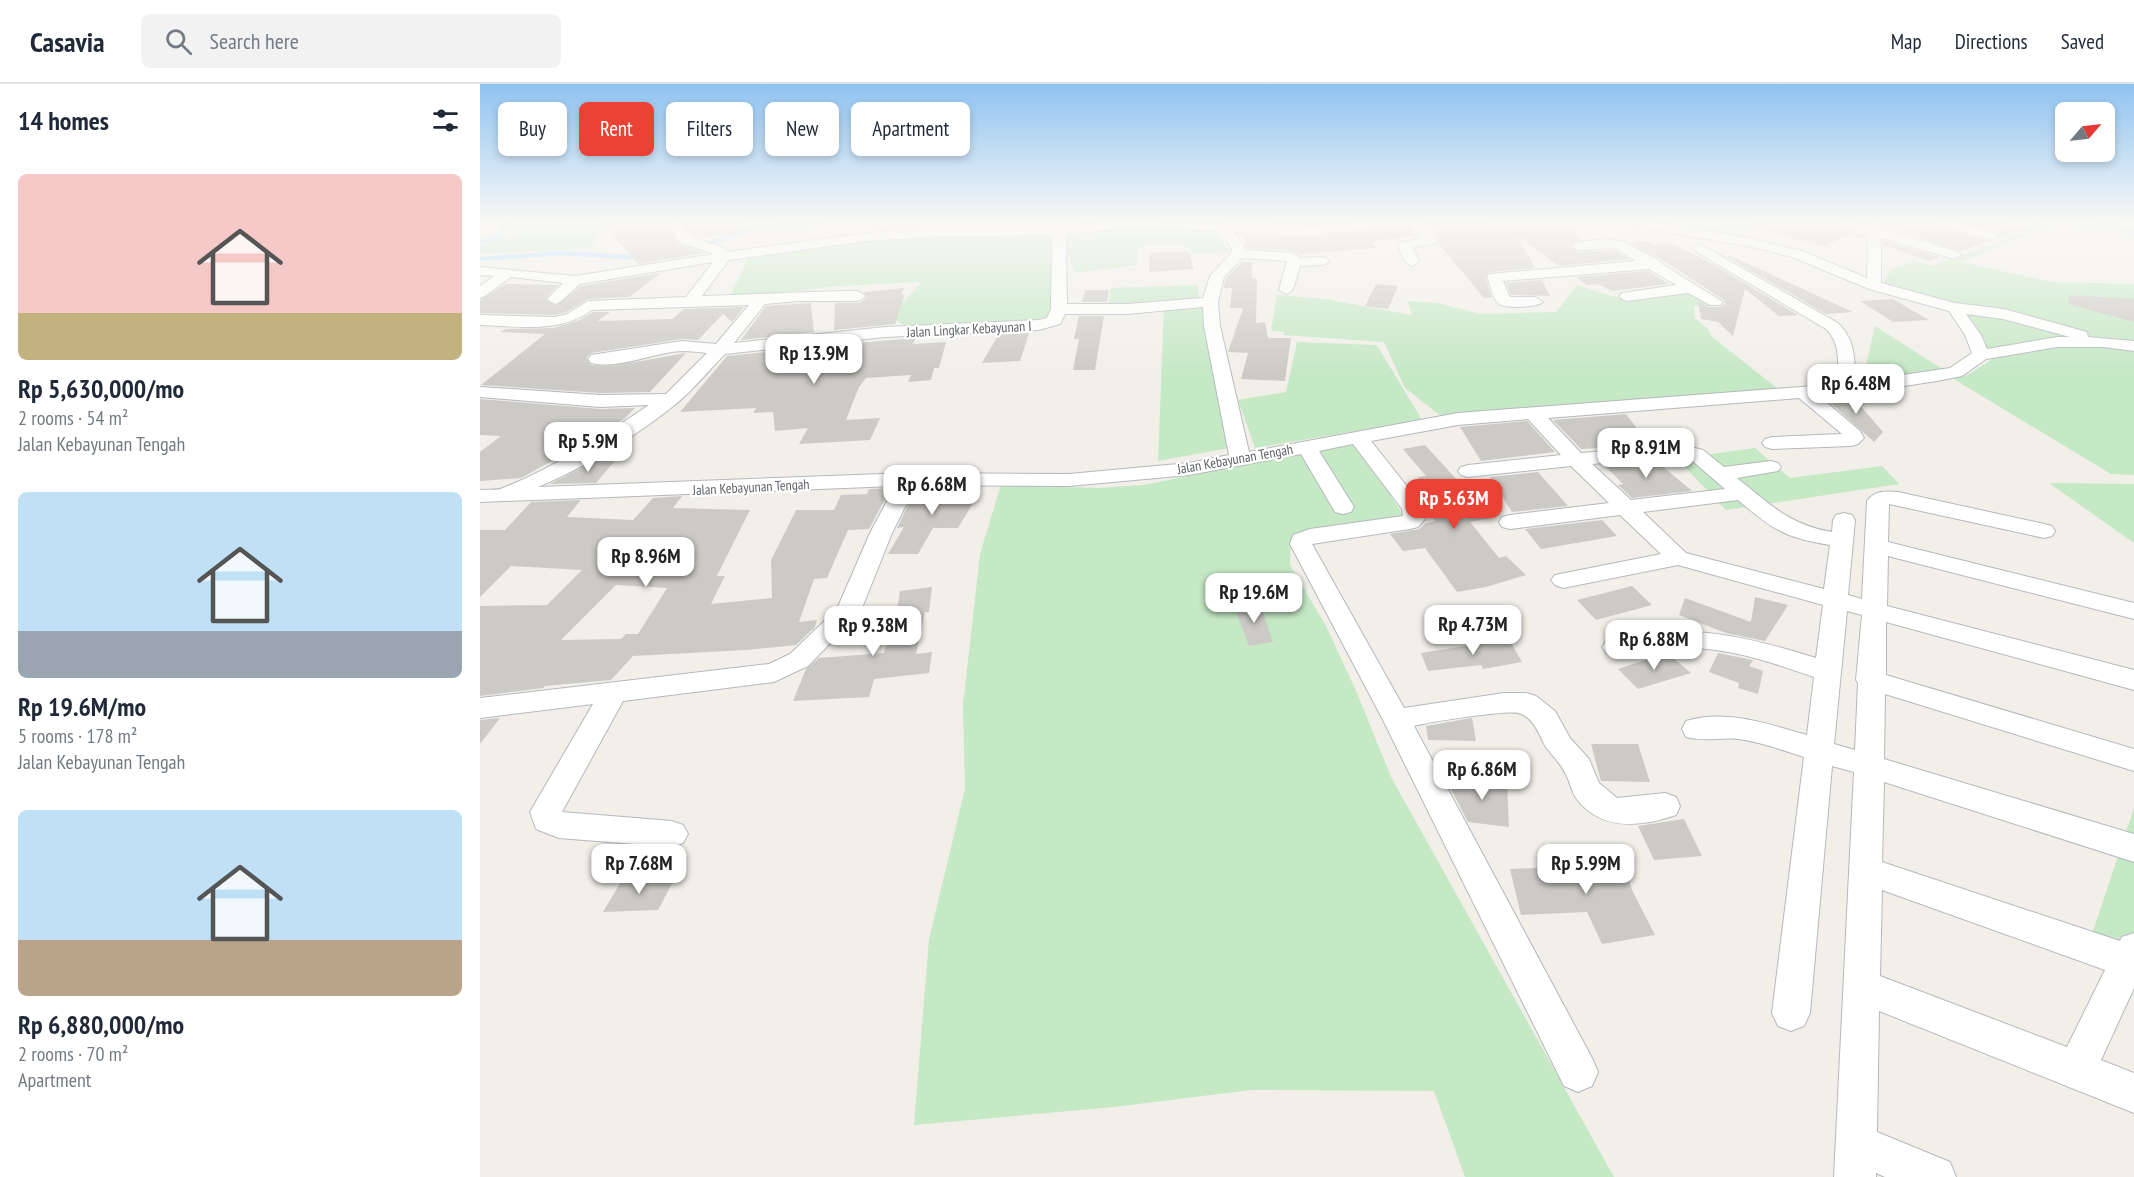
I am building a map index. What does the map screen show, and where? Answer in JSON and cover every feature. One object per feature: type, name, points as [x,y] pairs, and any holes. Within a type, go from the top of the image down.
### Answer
[{"type":"street","points":[[480,293],[507,273]]},
{"type":"street","points":[[516,273],[575,280],[624,273]]},
{"type":"street","points":[[637,304],[666,273]]},
{"type":"street","points":[[691,301],[702,273]]},
{"type":"street","points":[[1059,273],[1059,309],[1127,309],[1210,302]]},
{"type":"street","points":[[1220,273],[1210,302],[1212,326],[1240,458]]},
{"type":"street","points":[[1286,290],[1291,273]]},
{"type":"street","points":[[1535,302],[1504,300],[1494,277],[1565,273]]},
{"type":"street","points":[[1667,273],[1715,302]]},
{"type":"street","points":[[1743,273],[1842,334],[1860,388]]},
{"type":"street","points":[[1843,273],[1874,286],[1954,308],[2033,321],[2104,342],[2134,346]]},
{"type":"street","points":[[1874,273],[1874,286]]},
{"type":"street","points":[[1552,274],[1570,288]]},
{"type":"street","points":[[555,299],[575,280]]},
{"type":"street","points":[[1627,296],[1689,288]]},
{"type":"street","points":[[480,320],[557,322],[573,317],[588,306],[759,300],[799,296],[858,296]]},
{"type":"street","points":[[480,511],[490,496],[555,473],[604,444],[671,399],[720,349],[757,307],[759,300]]},
{"type":"street","points":[[1954,308],[1974,335],[1981,355]]},
{"type":"street","name":"Jalan Lingkar Kebayunan I","points":[[597,359],[629,356],[682,346],[720,349],[850,329],[1039,326],[1054,321],[1059,309]]},
{"type":"street","name":"Jalan Kebayunan Tengah","points":[[490,496],[909,479],[1079,479],[1190,469],[1458,419],[1860,388],[1956,372],[1981,355],[2057,342],[2104,342]]},
{"type":"street","points":[[1772,443],[1851,440],[1854,438],[1850,431],[1802,391]]},
{"type":"street","points":[[480,392],[600,401],[671,399]]},
{"type":"street","points":[[1533,413],[1576,460],[1678,558]]},
{"type":"street","points":[[1358,438],[1413,509],[1414,519],[1410,522],[1310,536],[1301,540],[1301,544],[1397,720],[1578,1072]]},
{"type":"street","points":[[1306,446],[1344,507]]},
{"type":"street","points":[[1468,471],[1683,451],[1696,454],[1766,514],[1792,529],[1843,530],[1791,1013]]},
{"type":"street","points":[[1720,474],[1771,467]]},
{"type":"street","points":[[480,708],[774,673],[799,660],[848,613],[881,533],[909,479]]},
{"type":"street","points":[[1510,522],[1743,493]]},
{"type":"street","points":[[1935,1177],[1856,1161],[1872,610],[1878,501],[1884,497],[1898,498],[2044,531]]},
{"type":"street","points":[[1875,546],[2134,611]]},
{"type":"street","points":[[1563,580],[1678,558],[2134,680]]},
{"type":"street","points":[[1615,647],[1671,639],[1721,642],[1786,657],[1827,672]]},
{"type":"street","points":[[1870,680],[2134,760]]},
{"type":"street","points":[[614,693],[546,812],[547,820],[559,825],[672,834]]},
{"type":"street","points":[[1397,720],[1419,714],[1504,703],[1526,703],[1545,718],[1560,746],[1578,767],[1587,790],[1611,811],[1624,812],[1665,806]]},
{"type":"street","points":[[1696,729],[1737,728],[1767,734],[2134,848]]},
{"type":"street","points":[[1864,870],[2131,955],[2076,1070]]},
{"type":"street","points":[[1861,986],[2134,1093]]},
{"type":"green space","points":[[741,273],[1056,273],[1058,286],[1050,320],[908,328],[890,316],[922,282],[840,286],[729,299]]},
{"type":"green space","points":[[1843,273],[1850,273],[1882,285],[1889,273],[2011,273],[2052,282],[2134,284],[2134,346],[2104,342],[2057,342],[1981,355],[1973,335],[1954,308],[1874,286]]},
{"type":"green space","points":[[1197,285],[1229,448],[1158,461],[1164,305],[1108,305],[1111,288]]},
{"type":"green space","points":[[1577,285],[1611,296],[1633,299],[1687,293],[1710,306],[1694,306],[1695,318],[1708,329],[1711,336],[1778,389],[1441,416],[1405,388],[1384,342],[1284,335],[1284,332],[1271,331],[1277,295],[1325,299],[1412,315],[1407,301],[1437,303],[1481,314],[1556,312]]},
{"type":"green space","points":[[1875,326],[1944,370],[1876,382],[1876,373],[1865,370]]},
{"type":"green space","points":[[1297,342],[1377,345],[1422,420],[1255,448],[1238,400],[1286,392]]},
{"type":"green space","points":[[2070,345],[2109,346],[2134,350],[2134,475],[2111,474],[1952,378],[1968,375],[1994,358]]},
{"type":"green space","points":[[1356,441],[1404,517],[1291,537],[1290,565],[1326,626],[1357,693],[1391,777],[1614,1177],[1465,1177],[1434,1091],[1251,1090],[1114,1107],[914,1125],[929,939],[965,789],[963,705],[980,554],[1001,485],[1098,488],[1144,485]]},
{"type":"green space","points":[[1755,448],[1790,478],[1882,466],[1899,484],[1726,510],[1677,459]]},
{"type":"green space","points":[[2049,483],[2134,484],[2134,543]]},
{"type":"green space","points":[[2134,808],[2134,959],[2093,931]]},
{"type":"building","points":[[661,273],[629,297],[588,299],[556,315],[480,313],[480,300],[506,284],[558,285],[545,299],[556,306],[581,286]]},
{"type":"building","points":[[1231,273],[1252,273],[1252,278],[1257,279],[1256,323],[1265,322],[1268,338],[1291,338],[1285,381],[1241,379],[1248,353],[1228,352],[1243,308],[1230,308],[1232,288],[1224,288],[1226,278]]},
{"type":"building","points":[[1463,273],[1488,273],[1485,278],[1492,297],[1484,298]]},
{"type":"building","points":[[1651,273],[1669,284],[1612,291],[1598,284],[1587,285],[1576,277]]},
{"type":"building","points":[[1683,273],[1727,273],[1798,315],[1779,316],[1745,289],[1733,336],[1718,322],[1701,319],[1698,301],[1709,307],[1720,307],[1725,304],[1724,300]]},
{"type":"building","points":[[1755,273],[1768,273],[1853,312],[1826,314]]},
{"type":"building","points":[[1542,280],[1550,296],[1511,295],[1506,283]]},
{"type":"building","points":[[1376,284],[1398,286],[1388,309],[1365,306]]},
{"type":"building","points":[[904,288],[902,294],[905,294],[895,324],[834,330],[835,303],[859,303],[868,297],[863,292]]},
{"type":"building","points":[[1085,290],[1109,290],[1107,302],[1082,302]]},
{"type":"building","points":[[2069,295],[2134,299],[2134,322],[2068,304]]},
{"type":"building","points":[[1893,299],[1929,320],[1893,322],[1860,301]]},
{"type":"building","points":[[811,303],[814,332],[741,340],[766,306]]},
{"type":"building","points":[[744,307],[732,322],[723,314],[698,340],[682,339],[591,353],[586,358],[591,365],[613,366],[686,353],[650,392],[600,393],[481,385],[545,334],[500,332],[506,329],[553,328],[580,320],[593,312],[610,312],[598,321],[672,319],[684,309]]},
{"type":"building","points":[[1079,316],[1104,316],[1095,370],[1073,370],[1079,339],[1074,339]]},
{"type":"building","points":[[1029,333],[1020,361],[982,363],[999,334]]},
{"type":"building","points":[[916,338],[913,344],[946,342],[939,368],[934,368],[931,380],[908,382],[911,375],[866,378],[859,387],[846,420],[880,418],[870,440],[799,444],[808,428],[775,431],[773,412],[753,413],[756,408],[680,412],[727,356],[815,347],[816,359],[832,359],[833,345]]},
{"type":"building","points":[[1851,395],[1883,432],[1874,442],[1825,398]]},
{"type":"building","points":[[480,399],[600,409],[635,408],[625,418],[595,437],[521,478],[480,481],[480,452],[501,436],[480,435]]},
{"type":"building","points":[[1626,414],[1647,441],[1636,442],[1640,446],[1581,449],[1553,420]]},
{"type":"building","points":[[1527,421],[1555,452],[1481,461],[1460,427]]},
{"type":"building","points":[[1425,445],[1492,518],[1470,522],[1499,558],[1506,556],[1526,575],[1486,587],[1457,592],[1425,548],[1403,551],[1390,534],[1419,529],[1424,524],[1435,521],[1425,508],[1429,506],[1419,495],[1428,493],[1418,477],[1426,476],[1403,449]]},
{"type":"building","points":[[618,457],[596,483],[550,484],[599,459]]},
{"type":"building","points":[[1656,461],[1692,491],[1632,498],[1618,485],[1623,484],[1604,465]]},
{"type":"building","points":[[1538,472],[1568,506],[1512,512],[1490,477]]},
{"type":"building","points":[[917,487],[952,487],[980,492],[958,528],[933,528],[918,554],[888,554],[904,527],[897,528]]},
{"type":"building","points":[[891,488],[869,529],[848,530],[827,578],[814,579],[799,622],[817,620],[815,627],[796,645],[633,656],[611,680],[545,686],[480,696],[480,606],[547,605],[582,570],[511,566],[480,597],[480,530],[505,530],[531,502],[581,500],[567,517],[633,520],[653,498],[682,496],[673,508],[750,510],[717,576],[725,576],[711,604],[772,598],[771,560],[796,510],[834,510],[841,495],[867,494],[869,489]],"holes":[[[616,585],[667,588],[638,634],[626,634],[621,639],[561,640]]]},
{"type":"building","points":[[1602,520],[1617,536],[1541,549],[1525,529]]},
{"type":"building","points":[[1632,586],[1652,605],[1596,620],[1577,600]]},
{"type":"building","points":[[932,587],[929,612],[925,612],[916,654],[932,652],[929,673],[874,679],[869,697],[793,701],[806,669],[819,658],[884,653],[892,623],[895,623],[900,591]]},
{"type":"building","points":[[1755,597],[1788,605],[1765,641],[1726,633],[1679,615],[1685,598],[1751,622]]},
{"type":"building","points":[[1259,601],[1273,642],[1249,646],[1234,606]]},
{"type":"building","points":[[1509,639],[1522,662],[1483,669],[1481,665],[1428,671],[1421,653]]},
{"type":"building","points":[[1667,653],[1691,673],[1638,689],[1618,669]]},
{"type":"building","points":[[1718,653],[1753,660],[1749,666],[1763,671],[1758,694],[1738,688],[1739,683],[1709,672]]},
{"type":"building","points":[[500,718],[480,744],[480,720]]},
{"type":"building","points":[[1472,718],[1476,741],[1428,740],[1426,726]]},
{"type":"building","points":[[1591,744],[1638,744],[1650,782],[1601,781]]},
{"type":"building","points":[[1452,777],[1507,783],[1509,827],[1468,822],[1452,791]]},
{"type":"building","points":[[1684,819],[1702,856],[1654,860],[1638,826]]},
{"type":"building","points":[[1616,849],[1633,892],[1655,935],[1602,944],[1587,912],[1521,915],[1510,869],[1582,866],[1577,851]]},
{"type":"building","points":[[675,878],[658,910],[603,912],[622,880]]}]
